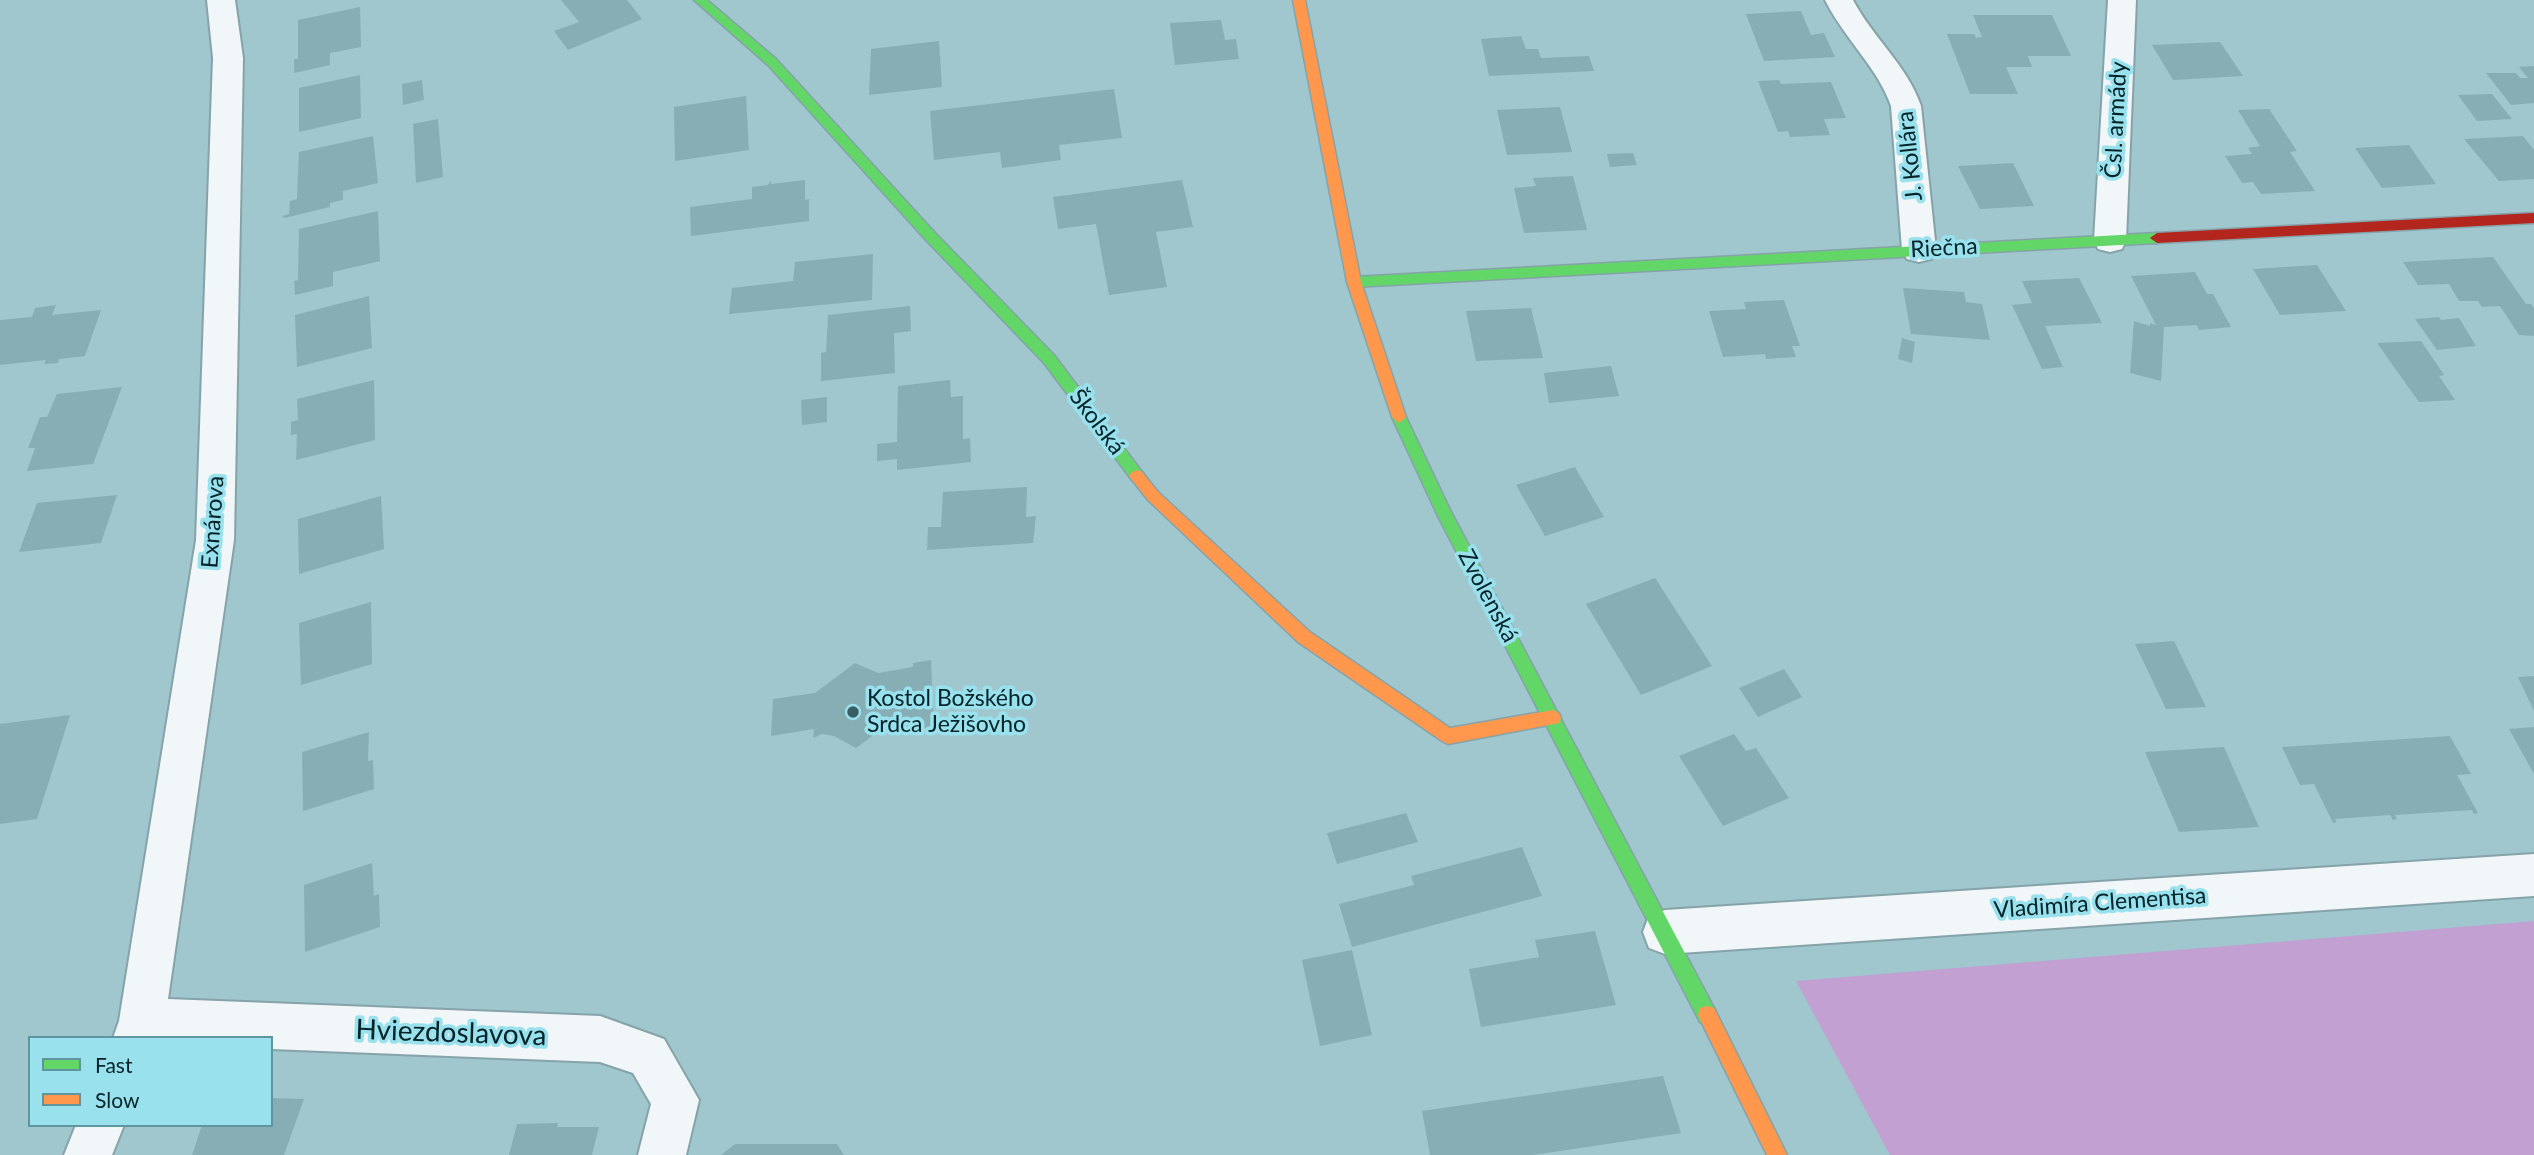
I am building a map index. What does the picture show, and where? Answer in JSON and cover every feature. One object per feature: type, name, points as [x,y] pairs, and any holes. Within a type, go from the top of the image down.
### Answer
[{"type":"street","name":"Exnárova","points":[[139,1030],[215,540],[228,58],[221,0]]},
{"type":"street","name":"Školská","points":[[700,0],[772,62],[931,237],[1049,359],[1153,496],[1304,637],[1448,736],[1553,718]]},
{"type":"street","name":"Zvolenská","points":[[1299,0],[1354,282],[1395,408],[1444,513],[1665,932],[1777,1155]]},
{"type":"street","name":"J. Kollára","points":[[1839,0],[1851,23],[1899,85],[1906,106],[1919,250]]},
{"type":"street","name":"Čsl. armády","points":[[2110,240],[2122,0]]},
{"type":"street","name":"Riečna","points":[[1354,282],[2534,218]]},
{"type":"street","name":"Vladimíra Clementisa","points":[[1665,932],[2534,875]]},
{"type":"street","name":"Hviezdoslavova","points":[[139,1030],[600,1039],[648,1055],[675,1100],[662,1155]]},
{"type":"street","points":[[88,1155],[99,1127]]},
{"type":"shaded area","points":[[2534,921],[2534,1155],[1890,1155],[1796,981]]},
{"type":"building","points":[[561,0],[627,0],[642,19],[568,50],[554,31],[579,22]]},
{"type":"building","points":[[360,7],[361,47],[330,53],[330,65],[294,73],[294,59],[298,59],[298,20]]},
{"type":"building","points":[[1801,11],[1811,35],[1824,33],[1835,57],[1764,61],[1746,14]]},
{"type":"building","points":[[1973,15],[2052,15],[2071,56],[2028,56],[2032,67],[2006,67],[2018,94],[1970,94],[1947,34],[1974,34],[1976,38],[1982,37]]},
{"type":"building","points":[[1221,20],[1225,40],[1236,39],[1239,59],[1175,65],[1170,23]]},
{"type":"building","points":[[1521,36],[1526,49],[1538,49],[1541,58],[1589,56],[1594,71],[1489,76],[1481,39]]},
{"type":"building","points":[[939,41],[942,87],[869,95],[871,49]]},
{"type":"building","points":[[2220,42],[2243,76],[2173,80],[2152,45]]},
{"type":"building","points":[[2534,66],[2534,103],[2511,105],[2486,73],[2516,73],[2520,78],[2528,78],[2519,67]]},
{"type":"building","points":[[360,75],[361,118],[299,132],[299,88]]},
{"type":"building","points":[[422,80],[424,100],[403,105],[402,84]]},
{"type":"building","points":[[1779,80],[1781,84],[1831,82],[1846,118],[1824,119],[1830,135],[1790,137],[1788,131],[1778,132],[1758,81]]},
{"type":"building","points":[[1114,89],[1122,138],[1059,145],[1061,160],[1002,168],[1000,152],[934,160],[930,111]]},
{"type":"building","points":[[2492,94],[2512,119],[2477,121],[2458,95]]},
{"type":"building","points":[[746,96],[749,150],[675,161],[674,107]]},
{"type":"building","points":[[1560,107],[1572,152],[1507,155],[1497,110]]},
{"type":"building","points":[[2269,109],[2297,151],[2290,152],[2315,191],[2261,194],[2253,182],[2242,183],[2225,156],[2252,154],[2248,148],[2260,146],[2238,110]]},
{"type":"building","points":[[438,119],[443,177],[416,183],[413,124]]},
{"type":"building","points":[[373,136],[378,183],[343,191],[343,200],[330,203],[330,207],[284,218],[282,216],[289,214],[290,201],[297,199],[299,152]]},
{"type":"building","points":[[2523,136],[2534,150],[2534,179],[2499,181],[2464,139]]},
{"type":"building","points":[[2409,145],[2436,184],[2382,188],[2355,148]]},
{"type":"building","points":[[1633,153],[1637,165],[1610,167],[1607,154]]},
{"type":"building","points":[[2013,163],[2034,206],[1980,209],[1958,166]]},
{"type":"building","points":[[1573,176],[1587,230],[1524,233],[1514,188],[1536,186],[1533,178]]},
{"type":"building","points":[[771,180],[771,184],[805,180],[805,200],[809,199],[809,221],[691,236],[690,207],[752,199],[752,187],[768,185]]},
{"type":"building","points":[[1182,180],[1193,227],[1156,232],[1167,287],[1109,295],[1096,224],[1058,229],[1053,197]]},
{"type":"building","points":[[378,211],[380,261],[333,272],[333,286],[295,295],[299,229]]},
{"type":"building","points":[[873,254],[872,300],[729,314],[732,288],[793,281],[795,262]]},
{"type":"building","points":[[2493,257],[2526,304],[2531,304],[2534,308],[2534,336],[2519,335],[2500,306],[2482,307],[2478,301],[2459,301],[2449,284],[2418,285],[2403,262]]},
{"type":"building","points":[[2317,265],[2346,311],[2280,315],[2253,269]]},
{"type":"building","points":[[2195,272],[2207,294],[2213,294],[2231,327],[2199,330],[2197,325],[2164,327],[2161,381],[2130,373],[2134,321],[2156,325],[2131,276]]},
{"type":"building","points":[[2079,278],[2102,323],[2045,326],[2063,367],[2042,369],[2012,305],[2032,303],[2022,281]]},
{"type":"building","points":[[1903,288],[1964,292],[1966,302],[1982,304],[1990,340],[1911,334]]},
{"type":"building","points":[[369,296],[372,348],[297,367],[295,315]]},
{"type":"building","points":[[1784,300],[1800,346],[1792,346],[1796,357],[1766,359],[1765,354],[1723,357],[1709,311],[1746,309],[1744,302]]},
{"type":"building","points":[[56,305],[52,315],[101,310],[85,356],[59,359],[58,363],[44,364],[46,360],[0,365],[0,320],[32,317],[35,308]]},
{"type":"building","points":[[910,306],[911,331],[894,333],[895,373],[821,381],[821,353],[826,352],[828,315]]},
{"type":"building","points":[[1531,308],[1543,358],[1476,361],[1466,311]]},
{"type":"building","points":[[2439,317],[2441,320],[2459,318],[2476,346],[2437,350],[2415,319]]},
{"type":"building","points":[[1902,338],[1915,342],[1912,363],[1898,359]]},
{"type":"building","points":[[2421,341],[2444,375],[2439,376],[2455,400],[2419,402],[2377,343]]},
{"type":"building","points":[[1611,366],[1619,396],[1549,403],[1544,373]]},
{"type":"building","points":[[374,380],[375,440],[296,460],[297,434],[291,435],[291,422],[298,420],[297,399]]},
{"type":"building","points":[[950,380],[951,397],[963,396],[963,439],[970,438],[971,462],[897,470],[897,459],[877,461],[877,444],[897,442],[898,386]]},
{"type":"building","points":[[122,387],[93,464],[27,471],[35,448],[28,448],[40,417],[47,417],[57,394]]},
{"type":"building","points":[[827,397],[827,422],[802,425],[801,400]]},
{"type":"building","points":[[1575,467],[1604,517],[1545,536],[1516,485]]},
{"type":"building","points":[[1027,487],[1026,517],[1036,516],[1033,543],[927,550],[928,527],[941,527],[943,492]]},
{"type":"building","points":[[117,495],[101,543],[19,552],[37,503]]},
{"type":"building","points":[[381,496],[384,549],[299,574],[298,519]]},
{"type":"building","points":[[1655,578],[1712,666],[1641,695],[1586,604]]},
{"type":"building","points":[[371,602],[372,664],[301,685],[299,623]]},
{"type":"building","points":[[2174,641],[2206,707],[2166,709],[2135,644]]},
{"type":"building","name":"Kostol Božského Srdca Ježišovho","points":[[931,660],[934,727],[914,730],[914,726],[879,731],[856,748],[834,736],[822,734],[813,738],[814,729],[771,736],[773,699],[815,693],[855,663],[878,673],[913,667],[913,663]]},
{"type":"building","points":[[1784,669],[1802,697],[1758,717],[1739,688]]},
{"type":"building","points":[[2534,676],[2534,711],[2518,677]]},
{"type":"building","points":[[70,715],[37,819],[0,824],[0,724]]},
{"type":"building","points":[[2534,727],[2534,774],[2509,729]]},
{"type":"building","points":[[369,732],[368,761],[373,760],[374,789],[303,811],[302,752]]},
{"type":"building","points":[[1734,734],[1746,751],[1756,748],[1789,798],[1723,826],[1679,756]]},
{"type":"building","points":[[2450,736],[2471,774],[2457,775],[2478,813],[2474,814],[2472,810],[2395,815],[2397,819],[2393,820],[2390,815],[2335,819],[2337,822],[2333,823],[2314,784],[2300,785],[2282,747]]},
{"type":"building","points":[[2224,747],[2259,827],[2179,832],[2145,752]]},
{"type":"building","points":[[1406,813],[1418,842],[1337,864],[1327,833]]},
{"type":"building","points":[[1522,847],[1542,896],[1352,947],[1339,904],[1414,885],[1411,876]]},
{"type":"building","points":[[372,863],[374,896],[379,894],[380,927],[305,952],[304,885]]},
{"type":"building","points":[[1595,931],[1616,1005],[1481,1027],[1469,969],[1539,957],[1535,940]]},
{"type":"building","points":[[1352,950],[1372,1035],[1320,1046],[1302,960]]},
{"type":"building","points":[[1663,1076],[1681,1133],[1533,1155],[1430,1155],[1422,1111]]},
{"type":"building","points":[[273,1098],[304,1099],[284,1155],[192,1155],[201,1127],[273,1127]]},
{"type":"building","points":[[558,1123],[557,1127],[599,1127],[592,1155],[509,1155],[517,1124]]},
{"type":"building","points":[[735,1144],[837,1144],[844,1155],[721,1155]]},
{"type":"traffic: fast","points":[[700,0],[772,62],[931,237],[1049,359],[1137,476]]},
{"type":"traffic: fast","points":[[1354,282],[2157,238]]},
{"type":"traffic: fast","points":[[1399,417],[1444,513],[1707,1015]]},
{"type":"traffic: slow","points":[[1299,0],[1354,282],[1399,417]]},
{"type":"traffic: slow","points":[[1137,476],[1153,496],[1304,637],[1448,736],[1553,718]]},
{"type":"traffic: slow","points":[[1707,1015],[1777,1155]]},
{"type":"traffic: jam","points":[[2157,238],[2534,218]]},
{"type":"place","name":"Kostol Božského Srdca Ježišovho","points":[[853,712]]}]
